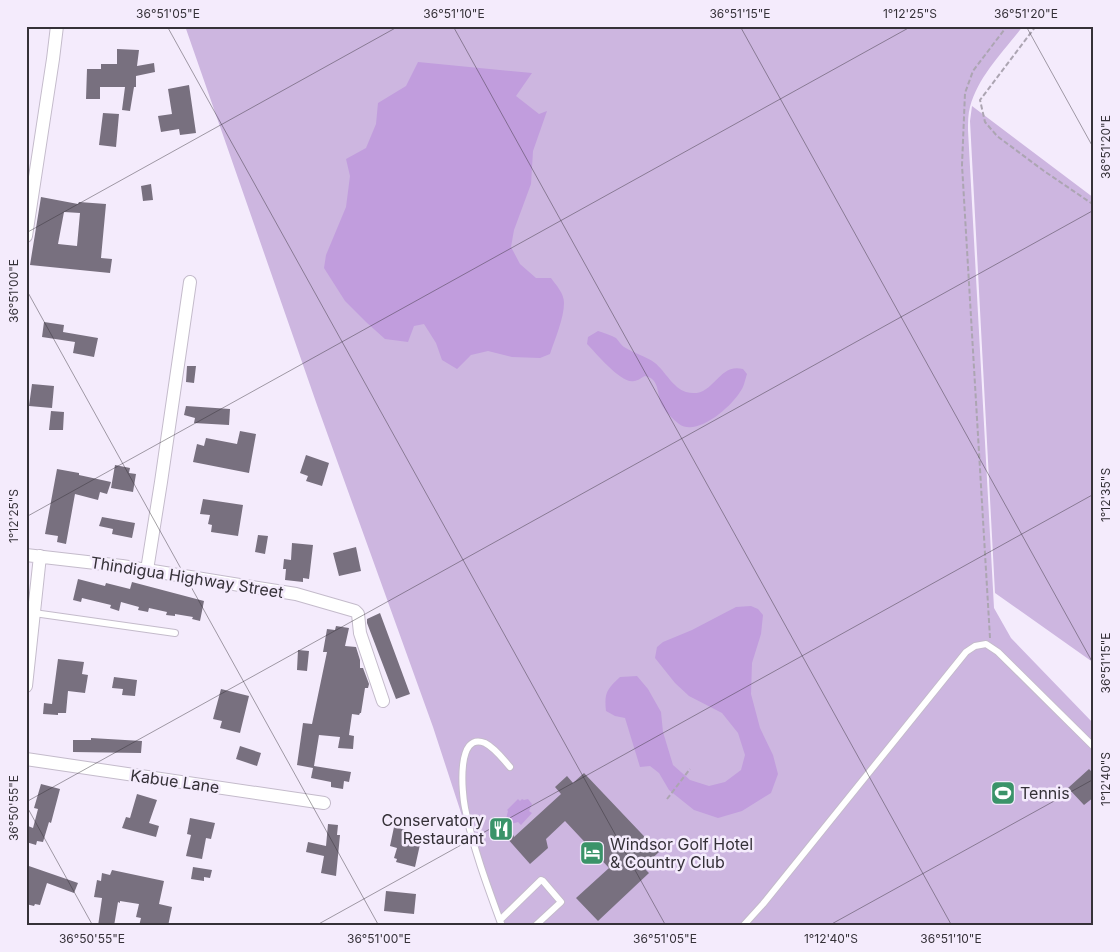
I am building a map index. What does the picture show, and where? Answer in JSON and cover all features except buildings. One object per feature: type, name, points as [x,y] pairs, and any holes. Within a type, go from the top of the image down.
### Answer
[{"type":"street","points":[[26,236],[54,59],[57,26]]},
{"type":"street","points":[[147,570],[190,282]]},
{"type":"street","name":"Thindigua Highway Street","points":[[26,555],[147,570],[296,594],[355,611],[358,614],[360,633],[383,701]]},
{"type":"street","points":[[26,686],[40,556]]},
{"type":"street","name":"Kabue Lane","points":[[26,759],[324,803]]},
{"type":"lane","points":[[34,614],[175,633]]},
{"type":"lane","points":[[744,926],[966,652],[975,646],[986,644],[998,652],[1094,748]]},
{"type":"lane","points":[[510,767],[488,745],[476,742],[471,744],[466,750],[462,790],[467,820],[501,923],[541,880],[560,902],[535,926]]},
{"type":"path","points":[[991,647],[962,165],[965,93],[973,71],[1007,26]]},
{"type":"path","points":[[1036,26],[980,100],[985,122],[997,136],[1044,172],[1094,205]]},
{"type":"path","points":[[667,799],[690,769]]},
{"type":"shaded area","points":[[185,26],[1023,26],[985,74],[974,96],[968,119],[994,608],[1011,638],[1094,724],[1094,926],[498,926],[433,727],[317,405]]},
{"type":"shaded area","points":[[418,62],[532,73],[516,96],[539,114],[547,111],[533,151],[531,184],[514,230],[511,247],[520,264],[536,278],[551,278],[563,296],[563,315],[550,354],[540,358],[512,357],[488,351],[471,355],[457,369],[442,360],[436,343],[424,324],[414,326],[408,342],[385,339],[345,301],[324,268],[326,255],[346,207],[350,176],[346,159],[366,148],[376,124],[378,103],[406,86]]},
{"type":"shaded area","points":[[972,106],[1094,198],[1094,663],[995,593],[970,121]]},
{"type":"shaded area","points":[[598,331],[616,338],[624,347],[648,358],[659,366],[677,387],[686,392],[695,393],[703,391],[721,375],[734,368],[743,369],[747,374],[743,386],[736,398],[713,418],[695,427],[686,427],[679,424],[665,410],[654,381],[645,376],[634,381],[622,378],[587,344],[588,337]]},
{"type":"shaded area","points":[[751,606],[758,609],[763,615],[761,634],[752,663],[751,694],[760,728],[773,755],[778,774],[771,793],[742,811],[718,818],[694,810],[669,790],[659,773],[650,766],[640,767],[625,718],[615,716],[606,711],[606,695],[609,688],[620,677],[637,676],[648,689],[661,712],[663,732],[673,765],[690,780],[709,786],[725,782],[741,770],[745,755],[738,733],[722,713],[689,696],[675,683],[655,658],[657,647],[663,642],[692,630],[736,607]]},
{"type":"shaded area","points":[[518,799],[520,801],[528,799],[532,804],[529,811],[532,813],[521,825],[518,822],[511,824],[506,819],[507,810]]},
{"type":"place","name":"Tennis","points":[[1003,793]]},
{"type":"place","name":"Conservatory Restaurant","points":[[501,829]]},
{"type":"place","name":"Windsor Golf Hotel & Country Club","points":[[592,853]]}]
